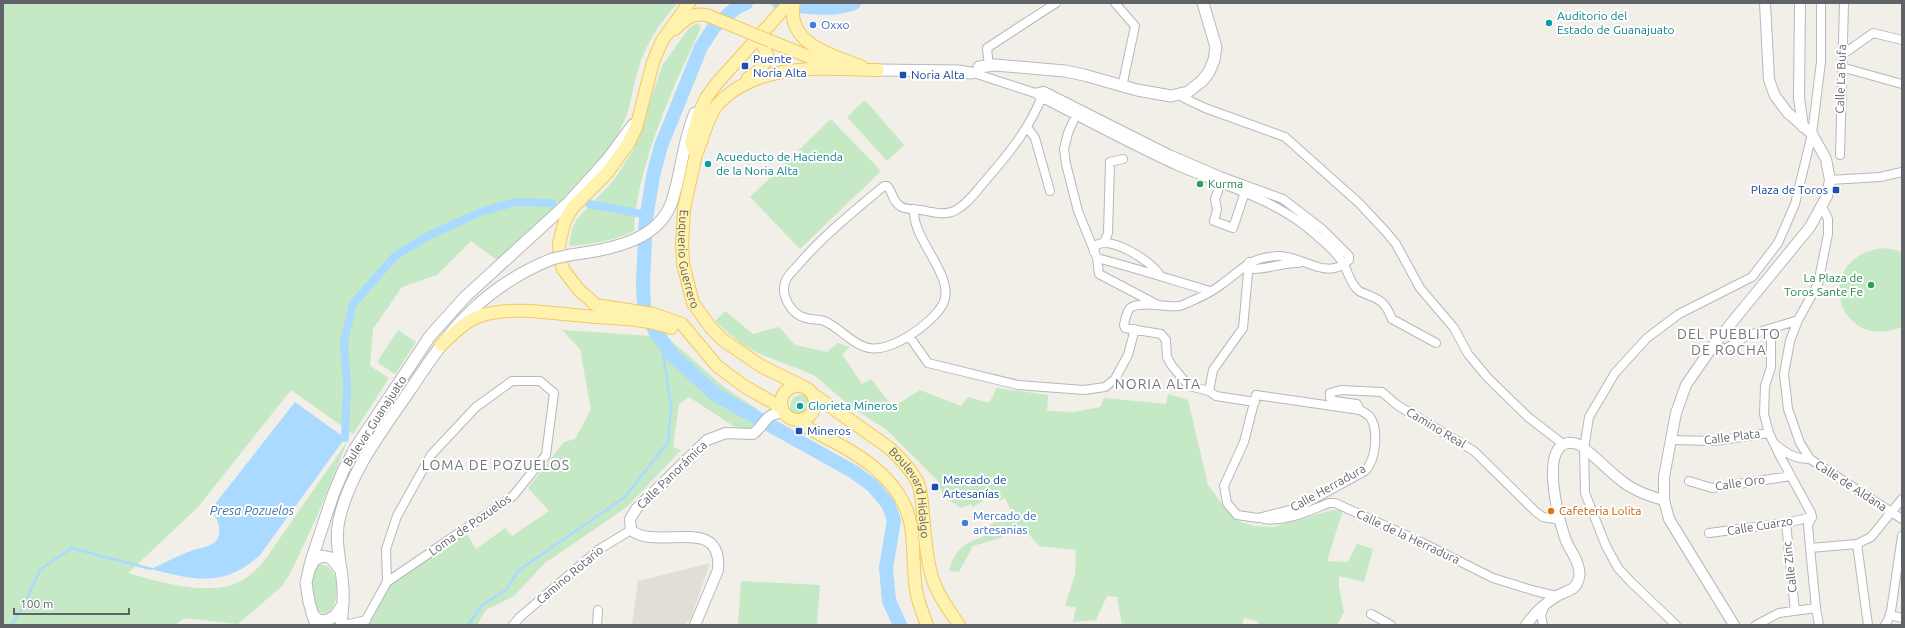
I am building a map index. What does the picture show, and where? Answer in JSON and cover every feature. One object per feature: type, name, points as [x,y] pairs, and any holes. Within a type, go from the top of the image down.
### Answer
[{"type":"main road","name":"Euquerio Guerrero","points":[[689,3],[671,26],[662,41],[655,58],[636,128],[619,158],[607,174],[573,207],[565,220],[559,244],[560,260],[563,269],[586,298],[596,305],[653,314],[682,324],[691,335]]},
{"type":"main road","name":"Euquerio Guerrero","points":[[789,3],[716,83],[706,98],[699,114],[691,143],[696,154],[684,209],[683,264],[693,303],[711,328],[723,340],[761,366],[802,386]]},
{"type":"main road","points":[[696,154],[711,116],[718,105],[727,97],[751,82],[769,75],[802,70],[872,69],[958,71],[977,69],[1065,71],[1084,75],[1122,87],[1171,96],[1188,92],[1202,81],[1209,72],[1214,60],[1216,47],[1203,3]]},
{"type":"main road","points":[[793,9],[800,32],[814,48],[824,54],[872,69]]},
{"type":"main road","points":[[655,58],[673,31],[684,20],[696,14],[702,13],[733,25],[766,43],[824,63],[872,69]]},
{"type":"main road","points":[[711,116],[712,104],[717,98],[733,85],[753,75],[764,65],[767,54],[766,43]]},
{"type":"main road","name":"Bulevar Guanajuato","points":[[341,624],[343,588],[337,535],[340,519],[352,484],[375,442],[441,345],[464,318],[491,294],[524,271],[552,259],[606,248],[638,238],[652,230],[662,220],[673,198],[685,137],[691,122],[697,109],[716,83]]},
{"type":"main road","name":"Bulevar Guanajuato","points":[[316,625],[312,614],[306,583],[309,569],[333,495],[343,471],[356,447],[430,336],[465,297],[569,202],[593,177],[632,128],[640,112]]},
{"type":"main road","points":[[441,345],[464,324],[484,315],[494,313],[538,312],[641,321],[662,325],[691,335],[717,366],[744,386],[783,410],[791,419],[801,420],[809,416],[815,409],[814,395],[807,388],[802,386],[792,387],[784,394],[782,398],[783,410]]},
{"type":"main road","name":"Boulevard Hidalgo","points":[[814,395],[888,448],[899,458],[913,475],[918,483],[921,495],[926,550],[932,578],[937,591],[959,625]]},
{"type":"main road","name":"Boulevard Hidalgo","points":[[801,420],[808,428],[871,465],[897,490],[911,525],[916,591],[927,625]]},
{"type":"main road","points":[[309,569],[314,560],[322,556],[334,560],[341,570]]},
{"type":"main road","points":[[312,614],[322,620],[330,620],[339,612],[343,605]]},
{"type":"street","points":[[1056,3],[987,48],[977,69],[1040,94],[1220,176],[1283,199],[1322,229],[1349,256],[1349,260],[1336,268],[1316,268],[1293,257],[1278,256],[1247,266],[1222,285],[1178,306],[1158,305],[1133,307],[1129,309],[1124,325],[1125,328],[1135,328],[1160,334],[1166,340],[1168,357],[1172,366],[1184,381],[1189,386],[1208,390],[1216,396],[1254,402],[1256,395],[1360,410]]},
{"type":"street","points":[[1115,3],[1135,26],[1122,87]]},
{"type":"street","points":[[1734,625],[1674,529],[1666,510],[1664,500],[1664,477],[1680,399],[1686,385],[1715,343],[1810,227],[1827,196],[1830,180],[1826,159],[1812,134],[1782,106],[1775,96],[1769,80],[1765,3]]},
{"type":"street","points":[[1800,3],[1799,98],[1803,127]]},
{"type":"street","points":[[1676,625],[1618,568],[1606,546],[1585,493],[1584,449],[1589,417],[1615,373],[1647,338],[1679,314],[1752,277],[1778,243],[1795,204],[1812,134],[1821,62],[1821,3]]},
{"type":"street","name":"Calle La Bufa","points":[[1840,155],[1841,67],[1844,3]]},
{"type":"street","points":[[1842,55],[1873,33],[1902,40]]},
{"type":"street","points":[[1841,67],[1902,84]]},
{"type":"street","points":[[1040,94],[1076,115],[1138,147],[1245,192],[1277,208],[1303,224],[1335,253],[1344,264],[1347,276],[1359,291],[1379,299],[1387,306],[1392,319],[1436,343]]},
{"type":"street","points":[[914,209],[913,217],[926,247],[940,272],[946,288],[943,303],[932,316],[908,336],[898,343],[882,348],[865,347],[824,320],[800,316],[788,304],[785,297],[786,281],[816,244],[884,186],[887,186],[890,190],[893,199],[899,206],[941,213],[955,211],[961,207],[1006,157],[1027,127],[1040,94]]},
{"type":"street","points":[[1180,94],[1184,98],[1205,108],[1285,137],[1359,203],[1387,232],[1396,244],[1420,288],[1454,328],[1473,360],[1488,378],[1550,436],[1563,444]]},
{"type":"street","points":[[1076,115],[1068,133],[1064,149],[1066,164],[1078,210],[1095,255],[1099,274],[1158,305]]},
{"type":"street","points":[[1027,127],[1036,138],[1050,191]]},
{"type":"street","points":[[1104,243],[1108,233],[1110,162],[1123,159]]},
{"type":"street","points":[[1830,180],[1880,177],[1902,172]]},
{"type":"street","points":[[1221,183],[1215,199],[1216,210],[1214,221],[1233,228],[1245,192]]},
{"type":"street","name":"Calle de Aldana","points":[[1822,206],[1828,219],[1828,234],[1818,284],[1798,320],[1790,341],[1784,374],[1785,394],[1793,427],[1810,459],[1892,512]]},
{"type":"street","points":[[1095,255],[1096,245],[1104,243],[1119,246],[1147,262],[1162,277]]},
{"type":"street","points":[[1095,255],[1210,291]]},
{"type":"street","points":[[1208,390],[1213,370],[1242,328],[1247,266]]},
{"type":"street","points":[[1715,343],[1723,349],[1729,348],[1739,340],[1798,320]]},
{"type":"street","points":[[908,336],[928,364],[1018,385],[1084,390],[1105,387],[1115,379],[1128,355],[1135,328]]},
{"type":"street","name":"Calle de Aldana","points":[[1771,329],[1771,367],[1765,386],[1764,414],[1774,443],[1812,517]]},
{"type":"street","name":"Loma de Pozuelos","points":[[512,381],[540,381],[554,393],[546,455],[514,496],[387,582],[386,549],[397,516],[431,455],[476,407],[512,381]]},
{"type":"street","name":"Camino Real","points":[[1360,410],[1357,404],[1334,401],[1330,398],[1330,393],[1341,390],[1382,392],[1397,405],[1474,452],[1536,512],[1543,517],[1560,520]]},
{"type":"street","name":"Calle Herradura","points":[[1254,402],[1244,442],[1224,486],[1227,503],[1237,515],[1258,518],[1298,508],[1365,471],[1373,458],[1375,427],[1369,416],[1360,410]]},
{"type":"street","name":"Calle Panorámica","points":[[631,530],[630,519],[633,513],[707,440],[726,433],[753,434],[767,418],[775,412],[783,410]]},
{"type":"street","name":"Calle Plata","points":[[1671,440],[1714,441],[1769,432]]},
{"type":"street","points":[[1526,625],[1533,615],[1545,605],[1557,596],[1568,592],[1575,586],[1580,573],[1560,520],[1554,484],[1554,461],[1558,449],[1563,444],[1572,442],[1584,449],[1625,485],[1649,496],[1664,500]]},
{"type":"street","name":"Calle de Aldana","points":[[1774,443],[1790,456],[1798,459],[1810,459]]},
{"type":"street","name":"Calle Oro","points":[[1689,480],[1712,488],[1791,476]]},
{"type":"street","name":"Calle de Aldana","points":[[1810,548],[1857,544],[1871,537],[1902,499]]},
{"type":"street","name":"Calle de la Herradura","points":[[1258,518],[1276,520],[1289,518],[1330,503],[1335,503],[1421,542],[1493,578],[1557,596]]},
{"type":"street","points":[[1892,512],[1902,519]]},
{"type":"street","points":[[1812,517],[1808,524],[1816,608],[1820,625]]},
{"type":"street","name":"Calle Cuarzo","points":[[1709,533],[1786,523],[1812,517]]},
{"type":"street","name":"Calle Zinc","points":[[1786,523],[1795,611]]},
{"type":"street","points":[[631,530],[641,537],[651,539],[690,536],[698,537],[706,540],[716,549],[719,562],[718,570],[695,625]]},
{"type":"street","name":"Camino Rotario","points":[[514,625],[520,617],[598,550],[631,530]]},
{"type":"street","points":[[1885,625],[1890,615],[1898,584],[1902,536]]},
{"type":"street","points":[[1857,544],[1868,625]]},
{"type":"street","points":[[341,624],[364,622],[387,582]]},
{"type":"street","points":[[1543,625],[1541,615],[1545,605]]},
{"type":"street","points":[[1756,625],[1779,613],[1816,608]]},
{"type":"street","points":[[597,625],[598,610]]},
{"type":"street","points":[[1371,614],[1391,625]]},
{"type":"street","points":[[1890,615],[1902,618]]},
{"type":"shaded area","points":[[710,563],[691,618],[685,625],[632,625],[638,581]]},
{"type":"green space","points":[[3,3],[678,3],[659,26],[649,43],[641,61],[622,126],[611,145],[583,181],[497,260],[471,241],[437,275],[402,287],[373,329],[370,366],[389,378],[353,434],[291,390],[198,507],[128,573],[168,584],[198,588],[226,587],[244,579],[262,564],[347,442],[318,514],[290,574],[281,587],[238,624],[184,618],[175,625],[3,625]]},
{"type":"green space","points":[[698,23],[701,28],[668,100],[649,154],[636,206],[634,231],[603,242],[569,246],[572,229],[577,219],[614,180],[634,149],[662,66],[689,28]]},
{"type":"green space","points":[[865,100],[904,145],[887,161],[847,117]]},
{"type":"green space","points":[[831,119],[881,171],[800,249],[750,197]]},
{"type":"green space","name":"La Plaza de Toros Sante Fe","points":[[1883,248],[1896,250],[1902,253],[1902,327],[1880,332],[1861,327],[1848,316],[1841,301],[1840,284],[1846,268],[1860,255]]},
{"type":"green space","points":[[725,311],[753,334],[779,327],[795,345],[827,352],[838,343],[850,347],[842,354],[862,384],[871,379],[893,407],[920,390],[961,406],[968,397],[989,403],[997,388],[1048,395],[1047,411],[1075,412],[1100,407],[1104,398],[1166,404],[1168,394],[1188,400],[1208,485],[1228,512],[1241,522],[1255,526],[1273,527],[1332,510],[1343,510],[1327,561],[1348,562],[1357,544],[1373,549],[1364,582],[1339,576],[1339,587],[1344,612],[1337,625],[1258,625],[1258,621],[1244,618],[1242,625],[1122,625],[1117,597],[1107,596],[1096,620],[1073,622],[1076,607],[1065,606],[1075,574],[1076,550],[1039,546],[1021,525],[1000,538],[973,546],[959,572],[949,571],[955,556],[963,546],[989,534],[990,525],[1012,513],[1005,498],[999,501],[994,494],[973,507],[971,504],[960,508],[943,495],[938,481],[888,431],[849,405],[814,375],[760,354],[740,343],[715,321]]},
{"type":"green space","points":[[398,330],[416,342],[395,374],[377,362]]},
{"type":"green space","points":[[562,330],[667,337],[724,387],[757,409],[760,415],[752,429],[735,427],[689,397],[679,404],[673,447],[681,450],[627,507],[545,563],[514,596],[486,610],[477,625],[367,625],[392,583],[466,533],[476,549],[505,528],[512,536],[549,511],[528,488],[564,442],[575,439],[591,410],[580,349]]},
{"type":"green space","points":[[797,395],[805,395],[812,402],[812,410],[805,417],[797,417],[790,410],[790,402]]},
{"type":"green space","points":[[319,564],[328,567],[334,574],[337,584],[337,594],[334,604],[330,611],[323,613],[315,610],[311,592],[312,573],[314,568]]},
{"type":"green space","points":[[741,581],[820,585],[817,625],[738,625]]},
{"type":"water","name":"Presa Pozuelos","points":[[295,402],[345,438],[260,555],[247,566],[234,573],[221,577],[195,578],[151,569],[178,556],[207,547],[216,541],[219,529],[217,520],[211,509]]},
{"type":"waterway","points":[[746,3],[737,7],[714,27],[701,47],[661,146],[653,176],[646,219],[643,282],[644,307],[655,331],[674,357],[716,395],[854,472],[873,486],[888,504],[894,520],[886,568],[889,601],[900,625]]},
{"type":"waterway","points":[[779,3],[826,8],[845,6],[854,3]]},
{"type":"waterway","points":[[345,438],[347,386],[344,342],[353,304],[394,257],[424,238],[478,213],[515,202],[552,203]]},
{"type":"waterway","points":[[589,204],[647,215]]},
{"type":"waterway","points":[[468,625],[482,605],[506,590],[519,570],[625,497],[668,442],[671,407],[661,340]]},
{"type":"waterway","points":[[11,625],[22,609],[40,570],[71,548],[151,569]]},
{"type":"place","name":"Auditorio del Estado de Guanajuato","points":[[1549,23]]},
{"type":"place","name":"Oxxo","points":[[813,25]]},
{"type":"place","name":"Puente Noria Alta","points":[[745,66]]},
{"type":"place","name":"Noria Alta","points":[[903,75]]},
{"type":"place","name":"Acueducto de Hacienda de la Noria Alta","points":[[708,164]]},
{"type":"place","name":"Kurma","points":[[1200,184]]},
{"type":"place","name":"Plaza de Toros","points":[[1836,190]]},
{"type":"place","name":"La Plaza de Toros Sante Fe","points":[[1871,285]]},
{"type":"place","name":"Glorieta Mineros","points":[[800,406]]},
{"type":"place","name":"Mineros","points":[[799,431]]},
{"type":"place","name":"Mercado de Artesanías","points":[[935,487]]},
{"type":"place","name":"Cafeteria Lolita","points":[[1551,511]]},
{"type":"place","name":"Mercado de artesanias","points":[[965,523]]},
{"type":"district","name":"DEL PUEBLITO DE ROCHA","points":[[1729,342]]},
{"type":"district","name":"NORIA ALTA","points":[[1158,384]]},
{"type":"district","name":"LOMA DE POZUELOS","points":[[496,465]]}]
